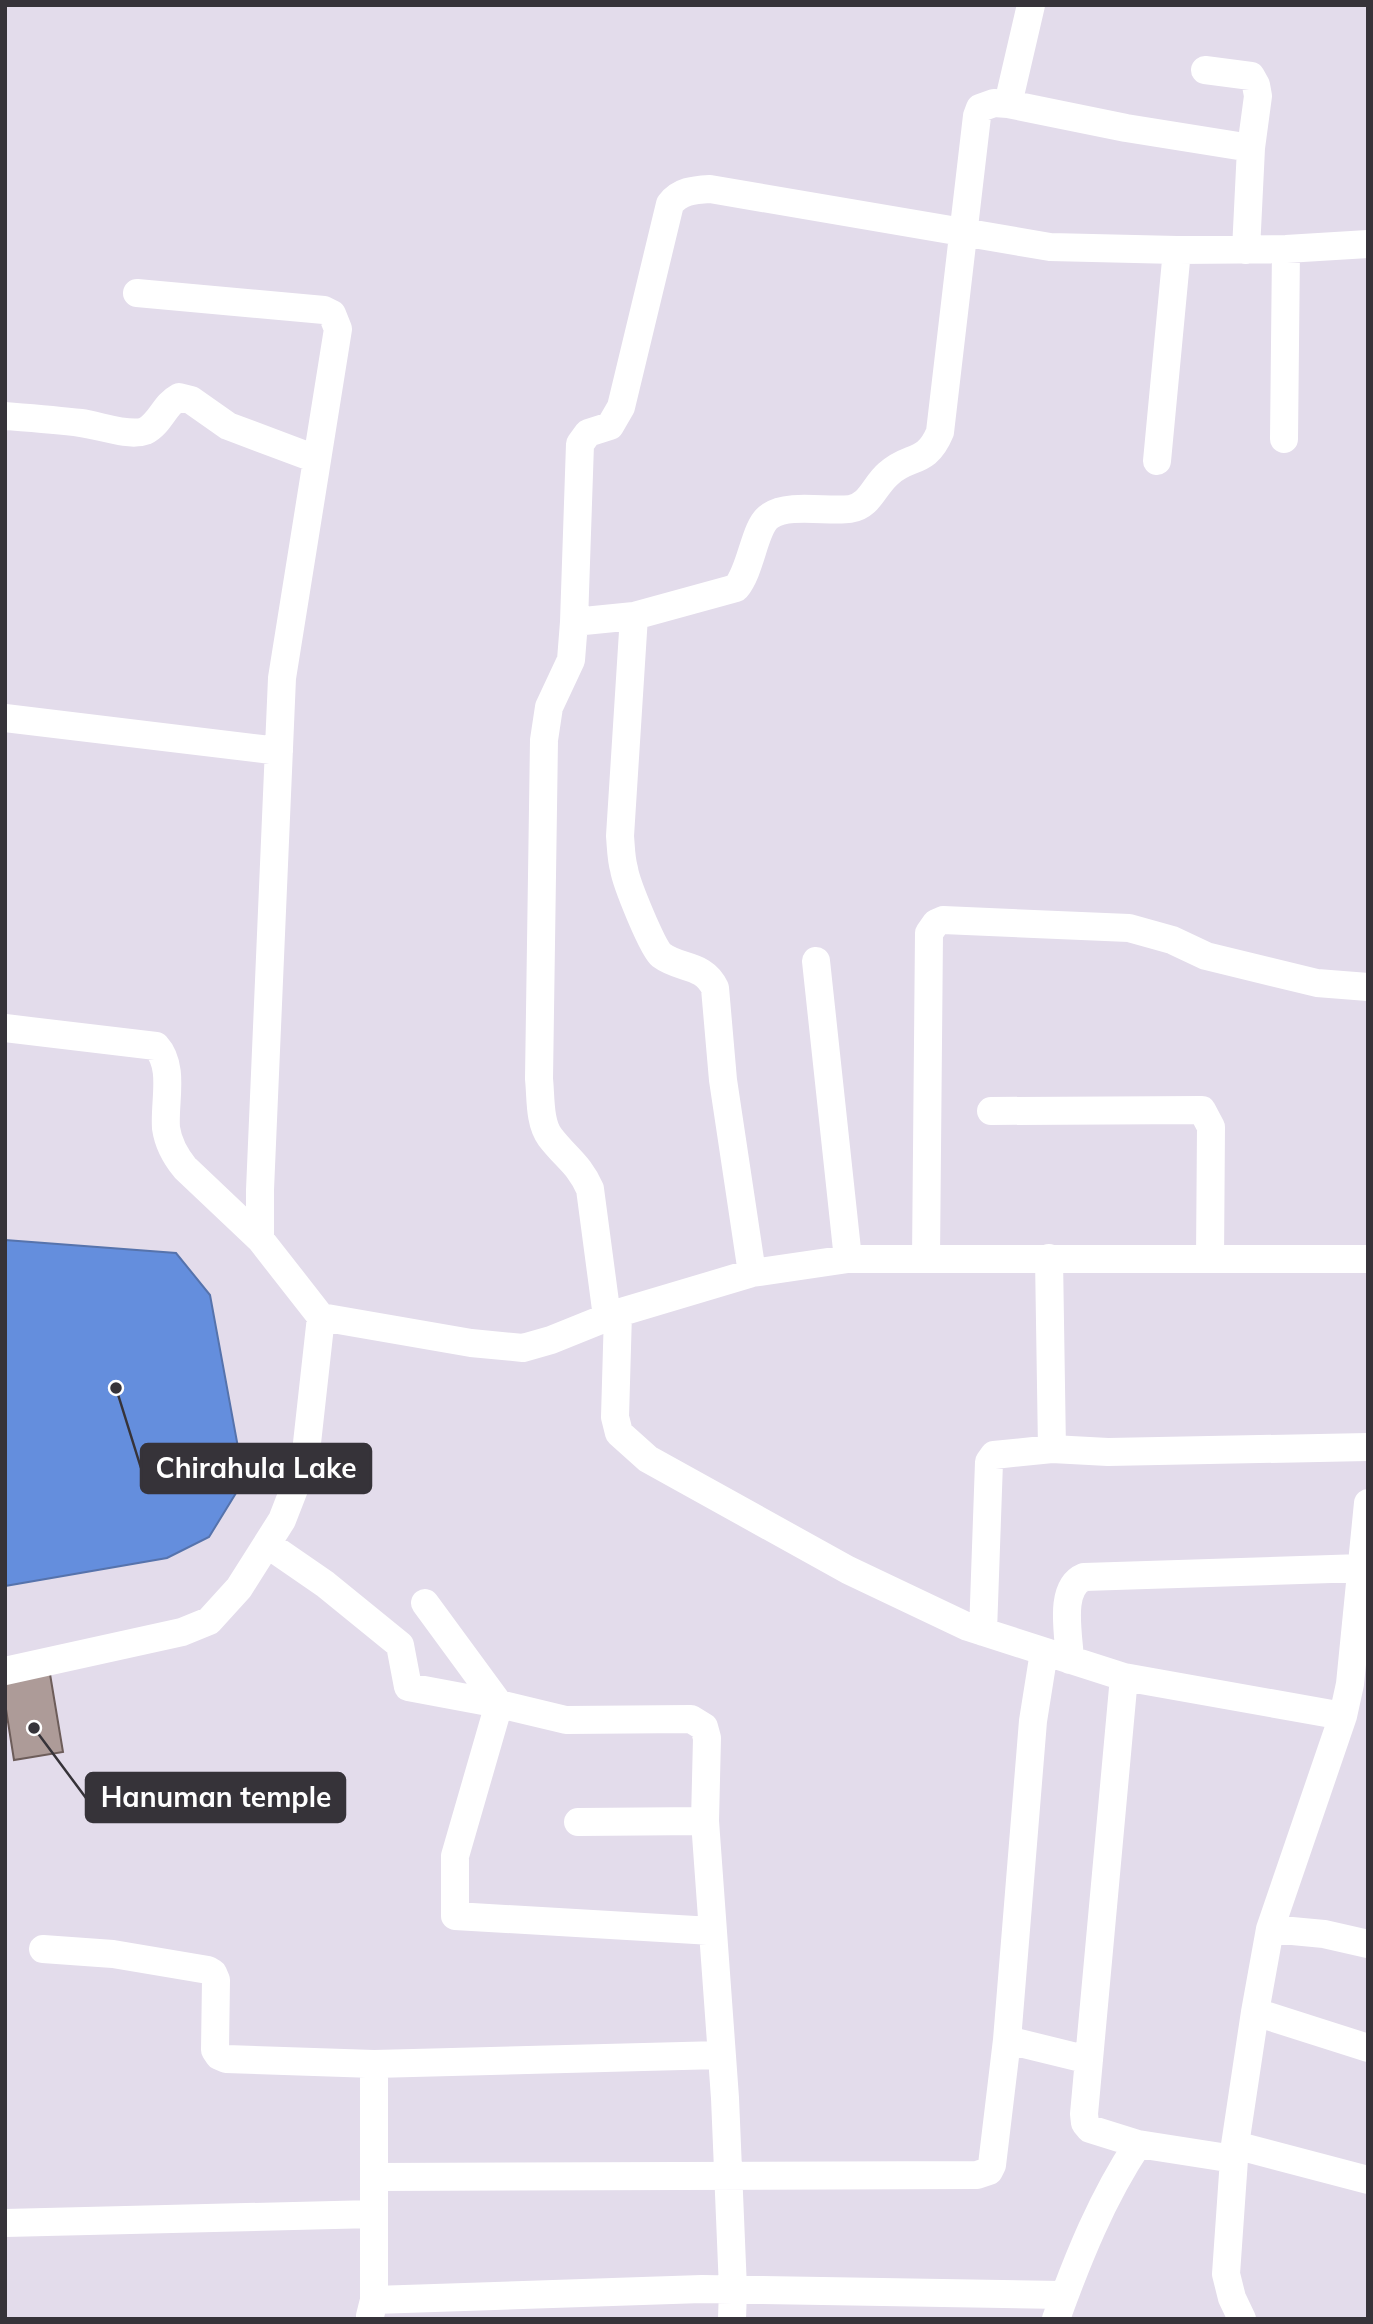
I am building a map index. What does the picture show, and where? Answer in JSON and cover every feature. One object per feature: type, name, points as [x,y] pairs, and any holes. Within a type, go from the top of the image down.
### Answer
[{"type":"street","points":[[1009,104],[1031,5]]},
{"type":"street","points":[[1205,70],[1251,76],[1256,85],[1258,96],[1251,148],[1245,250]]},
{"type":"street","points":[[574,622],[634,616],[736,588],[745,577],[762,524],[770,516],[783,510],[852,509],[867,502],[889,472],[934,447],[940,432],[980,108],[986,105],[1009,104],[1126,128],[1251,148]]},
{"type":"street","points":[[1343,1716],[1124,1677],[968,1627],[848,1570],[648,1459],[620,1433],[615,1417],[612,1315],[590,1189],[582,1172],[549,1136],[542,1117],[539,1079],[544,740],[549,707],[571,660],[580,444],[588,433],[610,426],[617,418],[670,204],[677,196],[693,190],[710,189],[964,230],[1050,247],[1245,250],[1368,244]]},
{"type":"street","points":[[1284,439],[1286,249]]},
{"type":"street","points":[[1157,461],[1177,250]]},
{"type":"street","points":[[137,293],[324,310],[332,314],[338,329],[282,678],[260,1239]]},
{"type":"street","points":[[5,416],[82,423],[131,432],[145,431],[168,404],[179,397],[191,400],[228,426],[245,434],[317,459]]},
{"type":"street","points":[[634,616],[620,836],[624,871],[659,954],[681,966],[710,976],[715,988],[723,1080],[752,1273]]},
{"type":"street","points":[[5,718],[279,751]]},
{"type":"street","points":[[926,1259],[929,933],[936,923],[943,920],[1129,928],[1172,940],[1206,956],[1317,983],[1368,988]]},
{"type":"street","points":[[816,961],[848,1259]]},
{"type":"street","points":[[5,1028],[156,1046],[163,1053],[166,1064],[166,1130],[177,1158],[260,1239],[321,1317],[471,1343],[523,1348],[551,1340],[612,1315],[752,1273],[848,1259],[1368,1259]]},
{"type":"street","points":[[991,1111],[1202,1110],[1211,1127],[1210,1259]]},
{"type":"street","points":[[1049,1258],[1052,1450]]},
{"type":"street","points":[[5,1671],[182,1632],[209,1621],[239,1588],[282,1520],[304,1461],[321,1317]]},
{"type":"street","points":[[983,1632],[989,1462],[993,1455],[1052,1450],[1108,1452],[1368,1447]]},
{"type":"street","points":[[1242,2319],[1232,2298],[1226,2274],[1235,2152],[1255,2012],[1270,1929],[1343,1716],[1359,1685],[1368,1503]]},
{"type":"street","points":[[267,1544],[325,1584],[400,1645],[408,1687],[566,1720],[691,1719],[704,1727],[707,1738],[705,1821],[729,2174],[732,2319]]},
{"type":"street","points":[[374,2177],[977,2175],[989,2171],[992,2165],[1007,2039],[1033,1721],[1057,1656],[1072,1585],[1084,1577],[1364,1556]]},
{"type":"street","points":[[425,1602],[499,1704]]},
{"type":"street","points":[[1124,1677],[1085,2123],[1090,2130],[1138,2144],[1235,2152],[1368,2180]]},
{"type":"street","points":[[499,1704],[455,1856],[455,1916],[712,1931]]},
{"type":"street","points":[[579,1822],[705,1821]]},
{"type":"street","points":[[1270,1929],[1324,1934],[1368,1944]]},
{"type":"street","points":[[43,1950],[113,1954],[208,1970],[216,1980],[215,2049],[219,2056],[226,2059],[374,2064],[721,2055]]},
{"type":"street","points":[[1255,2012],[1368,2048]]},
{"type":"street","points":[[1007,2039],[1089,2060]]},
{"type":"street","points":[[374,2064],[372,2309],[733,2289],[1060,2307],[1080,2253],[1125,2163],[1138,2144]]},
{"type":"street","points":[[5,2222],[374,2214]]},
{"type":"water","points":[[5,1240],[176,1253],[210,1295],[244,1480],[209,1537],[167,1558],[5,1586]]},
{"type":"building","points":[[50,1674],[63,1752],[14,1760],[5,1703],[5,1681]]},
{"type":"place","name":"Chirahula Lake","points":[[116,1388]]},
{"type":"place","name":"Hanuman temple","points":[[34,1728]]}]
